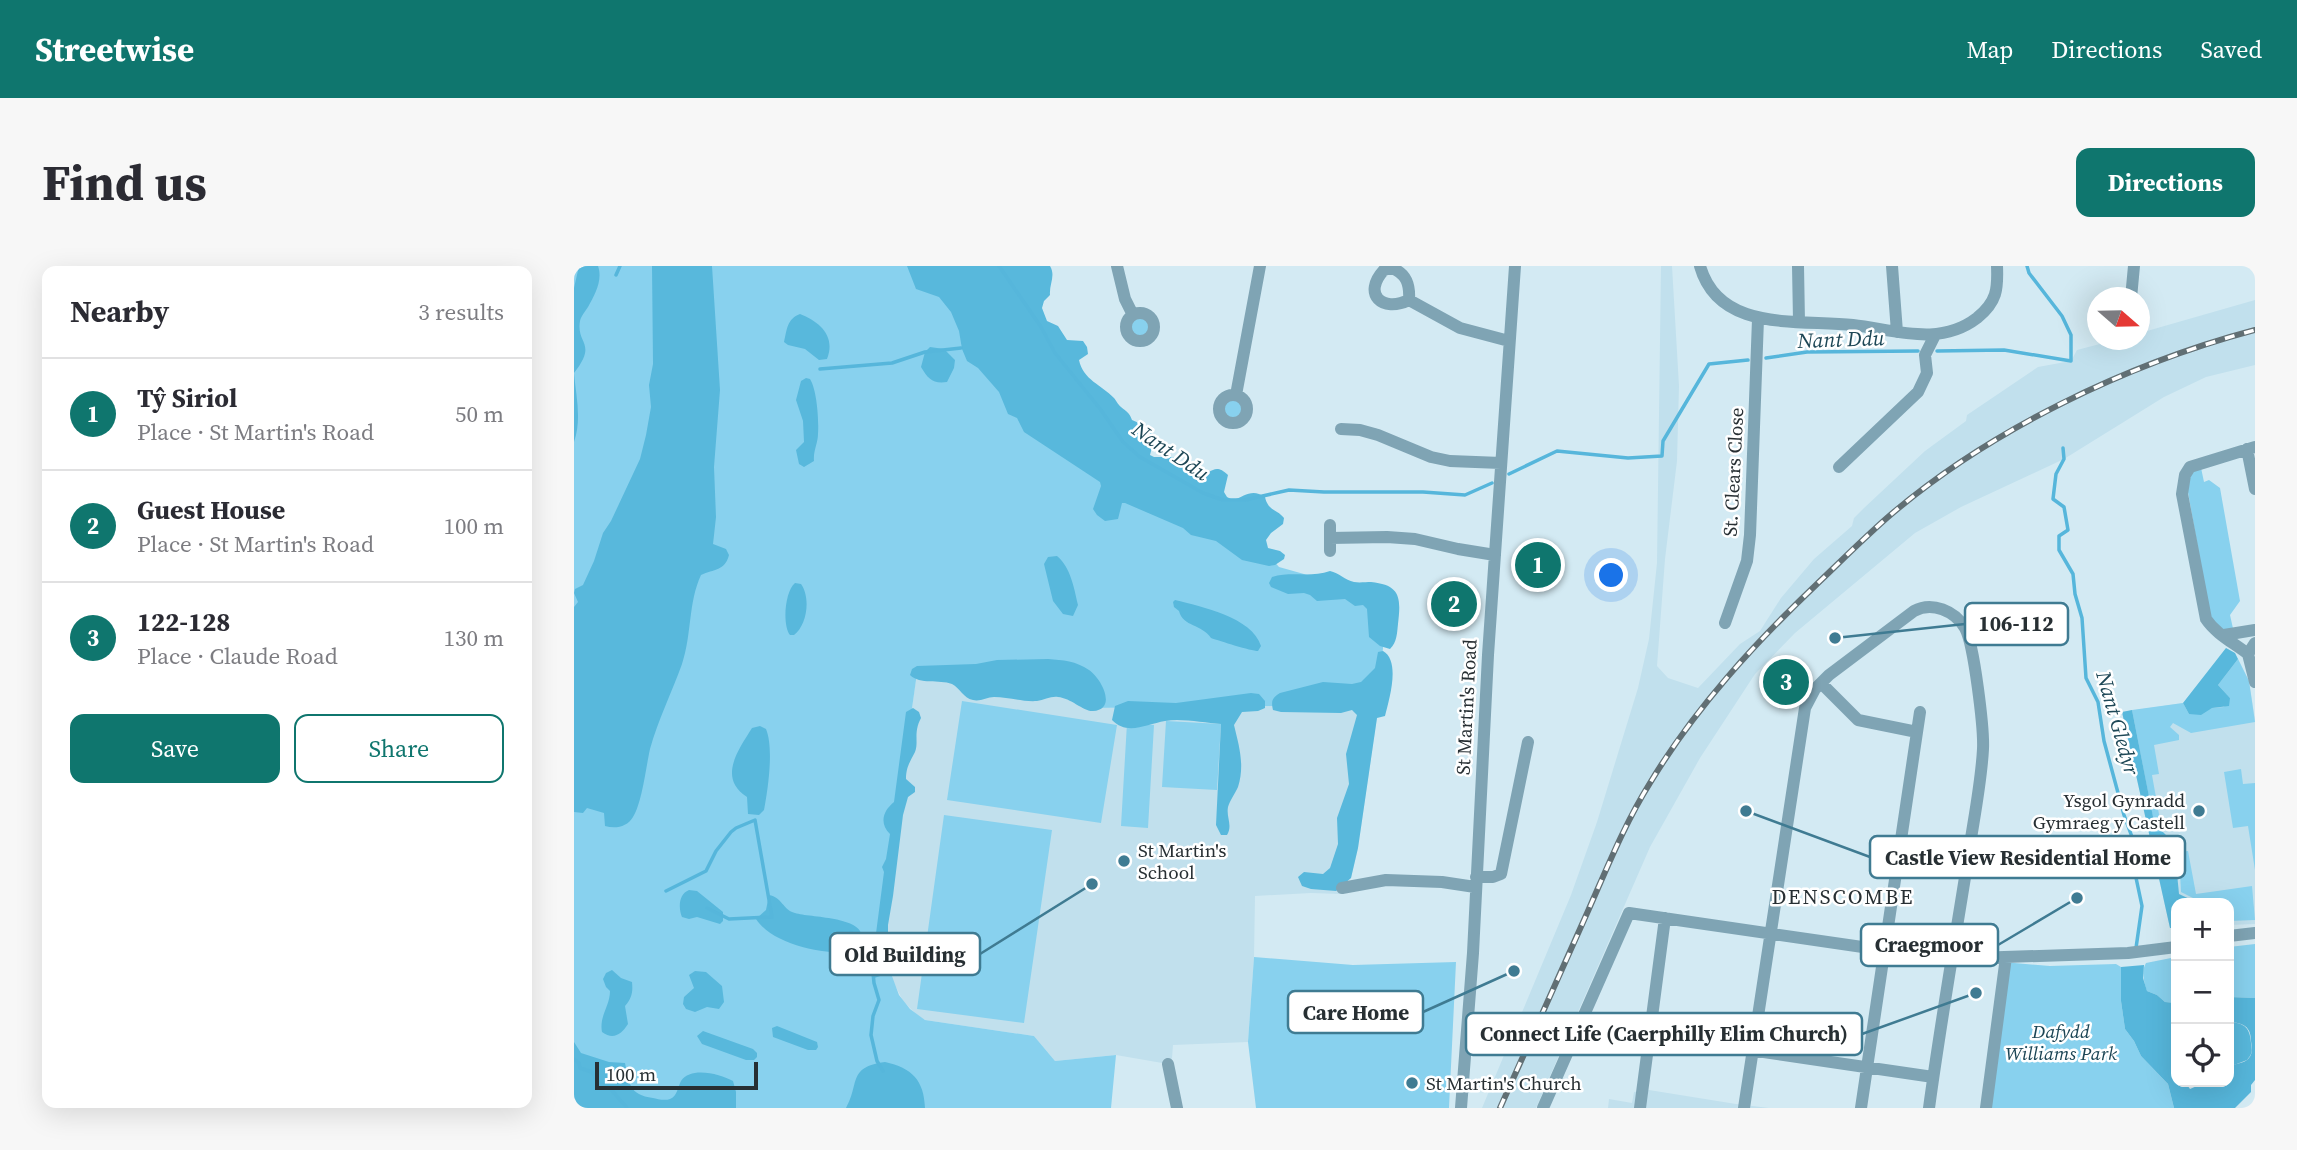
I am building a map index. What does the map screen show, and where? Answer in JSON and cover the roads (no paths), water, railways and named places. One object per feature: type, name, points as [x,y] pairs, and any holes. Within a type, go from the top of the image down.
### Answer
[{"type":"street","points":[[1117,266],[1125,299],[1133,315]]},
{"type":"street","points":[[1236,395],[1260,266]]},
{"type":"street","name":"St Martin's Road","points":[[1461,1108],[1474,953],[1495,555],[1515,266]]},
{"type":"street","points":[[1700,266],[1710,289],[1718,298],[1758,319],[1854,325],[1935,335],[1964,328],[1987,310],[1998,288],[1997,266]]},
{"type":"street","points":[[1798,266],[1799,321]]},
{"type":"street","points":[[1892,266],[1897,332]]},
{"type":"street","points":[[2132,287],[2134,266]]},
{"type":"street","points":[[1409,300],[1460,328],[1509,341]]},
{"type":"street","name":"St. Clears Close","points":[[1725,623],[1746,561],[1750,536],[1758,319]]},
{"type":"street","points":[[1839,467],[1918,392],[1927,373],[1925,355],[1935,335]]},
{"type":"street","points":[[1341,429],[1378,435],[1431,457],[1450,461],[1501,463]]},
{"type":"street","points":[[2255,489],[2251,448],[2190,467],[2182,483],[2206,619],[2212,629],[2252,649],[2255,682]]},
{"type":"street","points":[[1330,538],[1415,539],[1495,555]]},
{"type":"street","points":[[1744,1108],[1803,718],[1808,701],[1821,683],[1919,608],[1937,608],[1957,618],[1966,629],[1978,695],[1983,750],[1928,1108]]},
{"type":"street","points":[[2224,635],[2255,630]]},
{"type":"street","points":[[1821,683],[1858,720],[1917,732]]},
{"type":"street","points":[[1861,1108],[1920,712]]},
{"type":"street","points":[[1342,888],[1386,880],[1476,882],[1501,874],[1528,742]]},
{"type":"street","points":[[1543,1108],[1629,913],[1952,959],[2130,953],[2171,948]]},
{"type":"street","points":[[1640,1108],[1665,918]]},
{"type":"street","points":[[2234,935],[2255,933]]},
{"type":"street","points":[[1986,1108],[2006,957]]},
{"type":"street","points":[[1579,1025],[1933,1077]]},
{"type":"street","points":[[1168,1064],[1177,1108]]},
{"type":"waterway","points":[[616,275],[620,266]]},
{"type":"waterway","name":"Nant Ddu","points":[[999,266],[1041,327],[1055,353],[1123,442],[1140,457],[1203,493],[1223,500],[1245,500],[1289,490],[1465,495],[1492,483]]},
{"type":"waterway","name":"Nant Ddu","points":[[1937,351],[2004,350],[2071,361],[2071,335],[2062,316],[2029,273],[2027,266]]},
{"type":"waterway","points":[[820,369],[892,363],[925,352],[961,348]]},
{"type":"waterway","name":"Nant Ddu","points":[[1766,358],[1807,352],[1918,351]]},
{"type":"waterway","name":"Nant Ddu","points":[[1509,474],[1557,451],[1628,458],[1662,456],[1663,441],[1709,364],[1748,360]]},
{"type":"waterway","name":"Nant Gledyr","points":[[2063,448],[2064,459],[2056,474],[2053,499],[2064,507],[2068,530],[2059,536],[2059,550],[2073,574],[2082,618],[2086,678],[2098,702],[2104,741],[2132,837],[2135,873],[2142,906],[2136,948]]},
{"type":"waterway","points":[[666,891],[706,871],[716,851],[731,832],[755,820],[772,917],[729,919],[707,908]]},
{"type":"waterway","points":[[851,932],[871,951],[874,983],[879,1000],[873,1016],[871,1035],[877,1061],[883,1071]]},
{"type":"waterway","points":[[574,1059],[580,1068],[592,1072],[598,1083],[608,1086],[627,1108]]},
{"type":"railway","points":[[1500,1108],[1641,798],[1706,703],[1772,629],[1888,517],[1970,456],[2061,404],[2109,381],[2158,361],[2255,330]]},
{"type":"place","name":"Tŷ Siriol","points":[[1538,565]]},
{"type":"place","name":"Guest House","points":[[1454,604]]},
{"type":"place","name":"106-112","points":[[1835,638]]},
{"type":"place","name":"122-128","points":[[1786,682]]},
{"type":"place","name":"Castle View Residential Home","points":[[1746,811]]},
{"type":"place","name":"Ysgol Gynradd Gymraeg y Castell","points":[[2199,811]]},
{"type":"place","name":"St Martin's School","points":[[1124,861]]},
{"type":"place","name":"Old Building","points":[[1092,884]]},
{"type":"place","name":"Craegmoor","points":[[2077,898]]},
{"type":"place","name":"Care Home","points":[[1514,971]]},
{"type":"place","name":"Connect Life (Caerphilly Elim Church)","points":[[1976,993]]},
{"type":"place","name":"St Martin's Church","points":[[1412,1083]]},
{"type":"district","name":"DENSCOMBE","points":[[1843,896]]},
{"type":"park label","name":"Dafydd Williams Park","points":[[2061,1042]]}]
